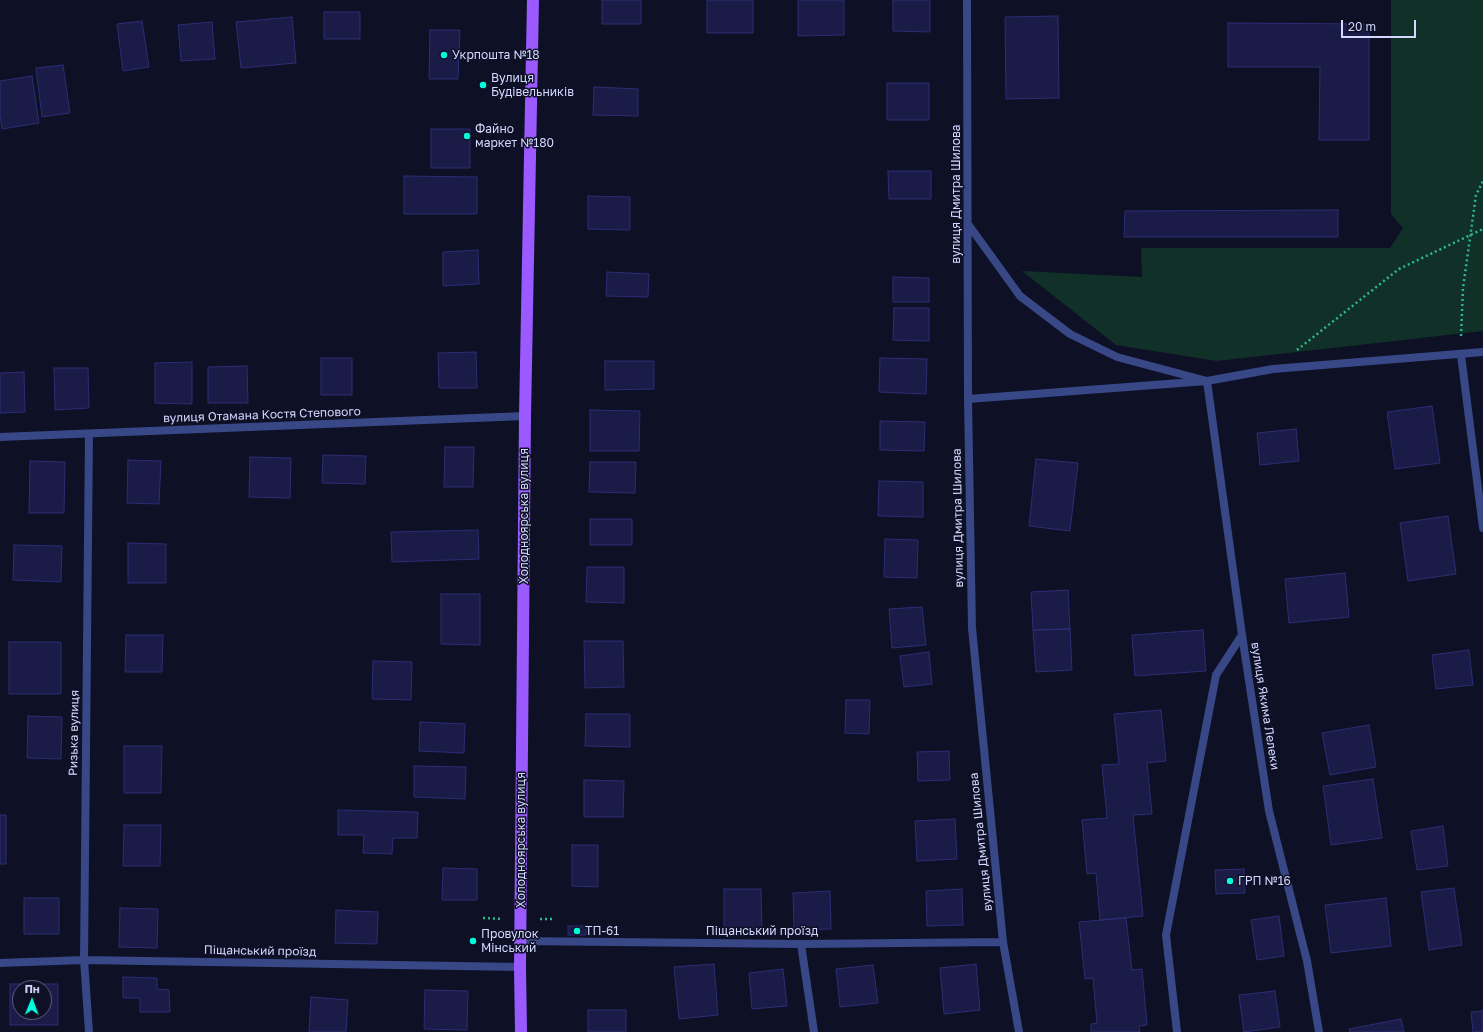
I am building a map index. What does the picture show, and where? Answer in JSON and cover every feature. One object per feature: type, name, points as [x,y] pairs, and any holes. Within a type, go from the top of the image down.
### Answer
[{"type":"main road","name":"Холодноярська вулиця","points":[[521,1032],[520,941],[525,416],[533,0]]},
{"type":"street","name":"вулиця Дмитра Шилова","points":[[967,0],[968,399],[972,628],[1003,942],[1019,1032]]},
{"type":"street","points":[[968,224],[1020,296],[1070,334],[1117,357],[1207,381]]},
{"type":"street","points":[[968,399],[1207,381],[1273,369],[1461,355],[1483,352]]},
{"type":"street","points":[[1461,355],[1483,528]]},
{"type":"street","name":"вулиця Якима Лелеки","points":[[1207,381],[1242,635],[1269,811],[1307,960],[1319,1032]]},
{"type":"street","name":"вулиця Отамана Костя Степового","points":[[0,437],[525,416]]},
{"type":"street","name":"Ризька вулиця","points":[[89,434],[84,960],[89,1032]]},
{"type":"street","points":[[1177,1032],[1166,935],[1216,675],[1242,635]]},
{"type":"street","name":"Піщанський проїзд","points":[[520,941],[801,944],[1003,942]]},
{"type":"street","points":[[801,944],[814,1032]]},
{"type":"street","name":"Піщанський проїзд","points":[[0,963],[84,960],[520,967]]},
{"type":"path","points":[[1461,355],[1463,288],[1476,195],[1483,181]]},
{"type":"path","points":[[1273,369],[1399,269],[1483,229]]},
{"type":"green space","points":[[1391,0],[1483,0],[1483,331],[1217,361],[1116,345],[1022,271],[1142,277],[1141,248],[1390,248],[1403,228],[1391,214]]},
{"type":"building","points":[[602,0],[641,0],[641,24],[602,24]]},
{"type":"building","points":[[707,0],[753,0],[753,33],[707,33]]},
{"type":"building","points":[[798,0],[844,0],[844,35],[798,36]]},
{"type":"building","points":[[893,0],[930,0],[930,32],[893,31]]},
{"type":"building","points":[[324,12],[360,12],[360,39],[324,39]]},
{"type":"building","points":[[1058,16],[1059,98],[1006,99],[1005,17]]},
{"type":"building","points":[[292,17],[296,63],[241,68],[236,22]]},
{"type":"building","points":[[142,21],[149,67],[123,71],[117,24]]},
{"type":"building","points":[[212,22],[215,59],[181,61],[178,25]]},
{"type":"building","points":[[1228,23],[1369,24],[1369,140],[1319,140],[1320,67],[1228,67]]},
{"type":"building","name":"Укрпошта №18","points":[[430,30],[460,30],[458,79],[429,79]]},
{"type":"building","points":[[63,65],[70,113],[42,117],[36,68]]},
{"type":"building","points":[[32,76],[39,123],[2,129],[0,115],[0,81]]},
{"type":"building","points":[[887,83],[929,83],[929,120],[887,120]]},
{"type":"building","points":[[594,87],[638,89],[638,116],[593,115]]},
{"type":"building","points":[[431,129],[470,129],[470,168],[431,168]]},
{"type":"building","points":[[888,171],[931,171],[931,199],[889,199]]},
{"type":"building","points":[[404,176],[477,177],[477,214],[404,214]]},
{"type":"building","points":[[588,196],[630,197],[630,230],[588,229]]},
{"type":"building","points":[[1338,210],[1338,237],[1124,237],[1125,211]]},
{"type":"building","points":[[478,250],[479,284],[443,286],[443,252]]},
{"type":"building","points":[[607,272],[649,274],[648,297],[606,296]]},
{"type":"building","points":[[893,277],[929,278],[929,302],[893,302]]},
{"type":"building","points":[[894,308],[929,308],[929,341],[893,340]]},
{"type":"building","points":[[476,352],[477,388],[439,388],[438,353]]},
{"type":"building","points":[[321,358],[352,358],[352,395],[321,395]]},
{"type":"building","points":[[880,358],[927,359],[926,394],[879,392]]},
{"type":"building","points":[[605,361],[654,361],[654,389],[605,390]]},
{"type":"building","points":[[192,362],[192,404],[155,403],[155,363]]},
{"type":"building","points":[[247,366],[248,403],[208,403],[208,367]]},
{"type":"building","points":[[54,368],[88,368],[89,408],[55,410]]},
{"type":"building","points":[[24,372],[25,412],[0,413],[0,373]]},
{"type":"building","points":[[1432,406],[1440,463],[1395,469],[1387,412]]},
{"type":"building","points":[[590,410],[640,411],[639,451],[590,451]]},
{"type":"building","points":[[880,421],[925,422],[924,451],[880,450]]},
{"type":"building","points":[[1296,429],[1299,461],[1260,465],[1257,433]]},
{"type":"building","points":[[445,447],[474,447],[473,487],[444,487]]},
{"type":"building","points":[[323,455],[366,456],[365,484],[322,483]]},
{"type":"building","points":[[250,457],[291,458],[290,498],[249,497]]},
{"type":"building","points":[[1036,459],[1078,463],[1070,531],[1029,526]]},
{"type":"building","points":[[128,460],[161,461],[159,504],[127,503]]},
{"type":"building","points":[[30,461],[65,462],[64,513],[29,513]]},
{"type":"building","points":[[590,462],[636,462],[635,493],[589,492]]},
{"type":"building","points":[[879,481],[923,482],[923,517],[878,516]]},
{"type":"building","points":[[1448,516],[1456,574],[1408,581],[1400,523]]},
{"type":"building","points":[[590,519],[632,519],[632,545],[590,545]]},
{"type":"building","points":[[478,530],[479,559],[392,562],[391,532]]},
{"type":"building","points":[[885,539],[918,540],[917,578],[884,577]]},
{"type":"building","points":[[128,543],[166,544],[166,583],[128,583]]},
{"type":"building","points":[[14,545],[62,546],[61,582],[13,580]]},
{"type":"building","points":[[587,567],[624,567],[624,603],[586,602]]},
{"type":"building","points":[[1345,573],[1349,617],[1289,623],[1285,579]]},
{"type":"building","points":[[1068,590],[1070,629],[1033,630],[1031,592]]},
{"type":"building","points":[[441,594],[480,594],[480,645],[441,644]]},
{"type":"building","points":[[922,607],[926,645],[892,648],[889,609]]},
{"type":"building","points":[[1070,629],[1072,670],[1036,672],[1033,630]]},
{"type":"building","points":[[1203,630],[1206,671],[1135,676],[1132,635]]},
{"type":"building","points":[[126,635],[163,635],[162,672],[125,672]]},
{"type":"building","points":[[584,641],[623,641],[624,687],[585,688]]},
{"type":"building","points":[[9,642],[61,642],[61,694],[9,694]]},
{"type":"building","points":[[1469,650],[1473,685],[1436,689],[1432,655]]},
{"type":"building","points":[[929,652],[932,684],[904,687],[900,656]]},
{"type":"building","points":[[373,661],[412,662],[411,700],[372,699]]},
{"type":"building","points":[[846,700],[870,700],[869,734],[845,733]]},
{"type":"building","points":[[1161,710],[1166,761],[1147,763],[1152,814],[1133,815],[1143,916],[1100,920],[1096,873],[1087,874],[1082,820],[1107,818],[1102,765],[1119,764],[1114,714]]},
{"type":"building","points":[[586,714],[630,714],[630,747],[585,746]]},
{"type":"building","points":[[28,716],[62,717],[61,759],[27,758]]},
{"type":"building","points":[[420,722],[465,724],[464,753],[419,751]]},
{"type":"building","points":[[1369,725],[1376,767],[1330,775],[1322,733]]},
{"type":"building","points":[[124,746],[162,746],[161,793],[124,793]]},
{"type":"building","points":[[949,751],[950,780],[918,781],[917,752]]},
{"type":"building","points":[[414,766],[466,767],[465,799],[414,797]]},
{"type":"building","points":[[1373,779],[1382,838],[1331,845],[1323,786]]},
{"type":"building","points":[[584,780],[624,781],[623,817],[584,817]]},
{"type":"building","points":[[338,810],[418,812],[417,838],[393,838],[392,854],[363,853],[364,835],[338,835]]},
{"type":"building","points":[[0,815],[6,815],[6,864],[0,864]]},
{"type":"building","points":[[955,819],[957,859],[917,861],[915,821]]},
{"type":"building","points":[[124,825],[161,825],[160,866],[123,866]]},
{"type":"building","points":[[1443,826],[1448,866],[1417,870],[1411,831]]},
{"type":"building","points":[[572,845],[598,845],[598,887],[572,886]]},
{"type":"building","points":[[443,868],[477,869],[477,900],[442,900]]},
{"type":"building","name":"ГРП №16","points":[[1244,869],[1245,893],[1216,894],[1215,870]]},
{"type":"building","points":[[1454,888],[1462,945],[1429,950],[1421,892]]},
{"type":"building","points":[[724,889],[761,889],[762,935],[724,936]]},
{"type":"building","points":[[962,889],[963,925],[927,926],[926,891]]},
{"type":"building","points":[[830,891],[831,929],[794,930],[793,893]]},
{"type":"building","points":[[24,898],[59,898],[59,934],[24,934]]},
{"type":"building","points":[[1386,898],[1391,946],[1331,953],[1325,905]]},
{"type":"building","points":[[120,908],[158,909],[157,948],[119,947]]},
{"type":"building","points":[[336,910],[378,912],[377,944],[335,943]]},
{"type":"building","points":[[1279,916],[1284,956],[1257,960],[1251,920]]},
{"type":"building","points":[[1126,918],[1132,970],[1142,969],[1147,1025],[1139,1026],[1140,1032],[1091,1032],[1091,1024],[1097,1023],[1093,978],[1085,979],[1079,922]]},
{"type":"building","name":"ТП-61","points":[[568,926],[586,926],[586,935],[568,935]]},
{"type":"building","points":[[714,964],[718,1015],[679,1019],[674,967]]},
{"type":"building","points":[[976,964],[980,1010],[944,1014],[940,968]]},
{"type":"building","points":[[873,965],[878,1003],[840,1007],[836,969]]},
{"type":"building","points":[[783,969],[787,1006],[752,1009],[749,973]]},
{"type":"building","points":[[123,977],[157,978],[157,989],[169,990],[170,1012],[140,1012],[140,998],[123,998]]},
{"type":"building","points":[[10,984],[12,984],[12,1020],[52,1020],[52,984],[58,984],[58,1025],[10,1025]]},
{"type":"building","points":[[425,990],[468,991],[467,1030],[424,1029]]},
{"type":"building","points":[[1275,991],[1280,1027],[1244,1032],[1239,995]]},
{"type":"building","points":[[311,997],[348,1000],[346,1032],[309,1032]]},
{"type":"building","points":[[588,1010],[626,1010],[626,1032],[588,1032]]},
{"type":"building","points":[[1483,1011],[1483,1032],[1473,1032],[1471,1012]]},
{"type":"building","points":[[1401,1019],[1404,1032],[1350,1032],[1349,1029]]},
{"type":"place","name":"Укрпошта №18","points":[[444,55]]},
{"type":"place","name":"Вулиця Будівельників","points":[[483,85]]},
{"type":"place","name":"Файно маркет №180","points":[[467,136]]},
{"type":"place","name":"ГРП №16","points":[[1230,881]]},
{"type":"place","name":"ТП-61","points":[[577,931]]},
{"type":"place","name":"Провулок Мінський","points":[[473,941]]}]
